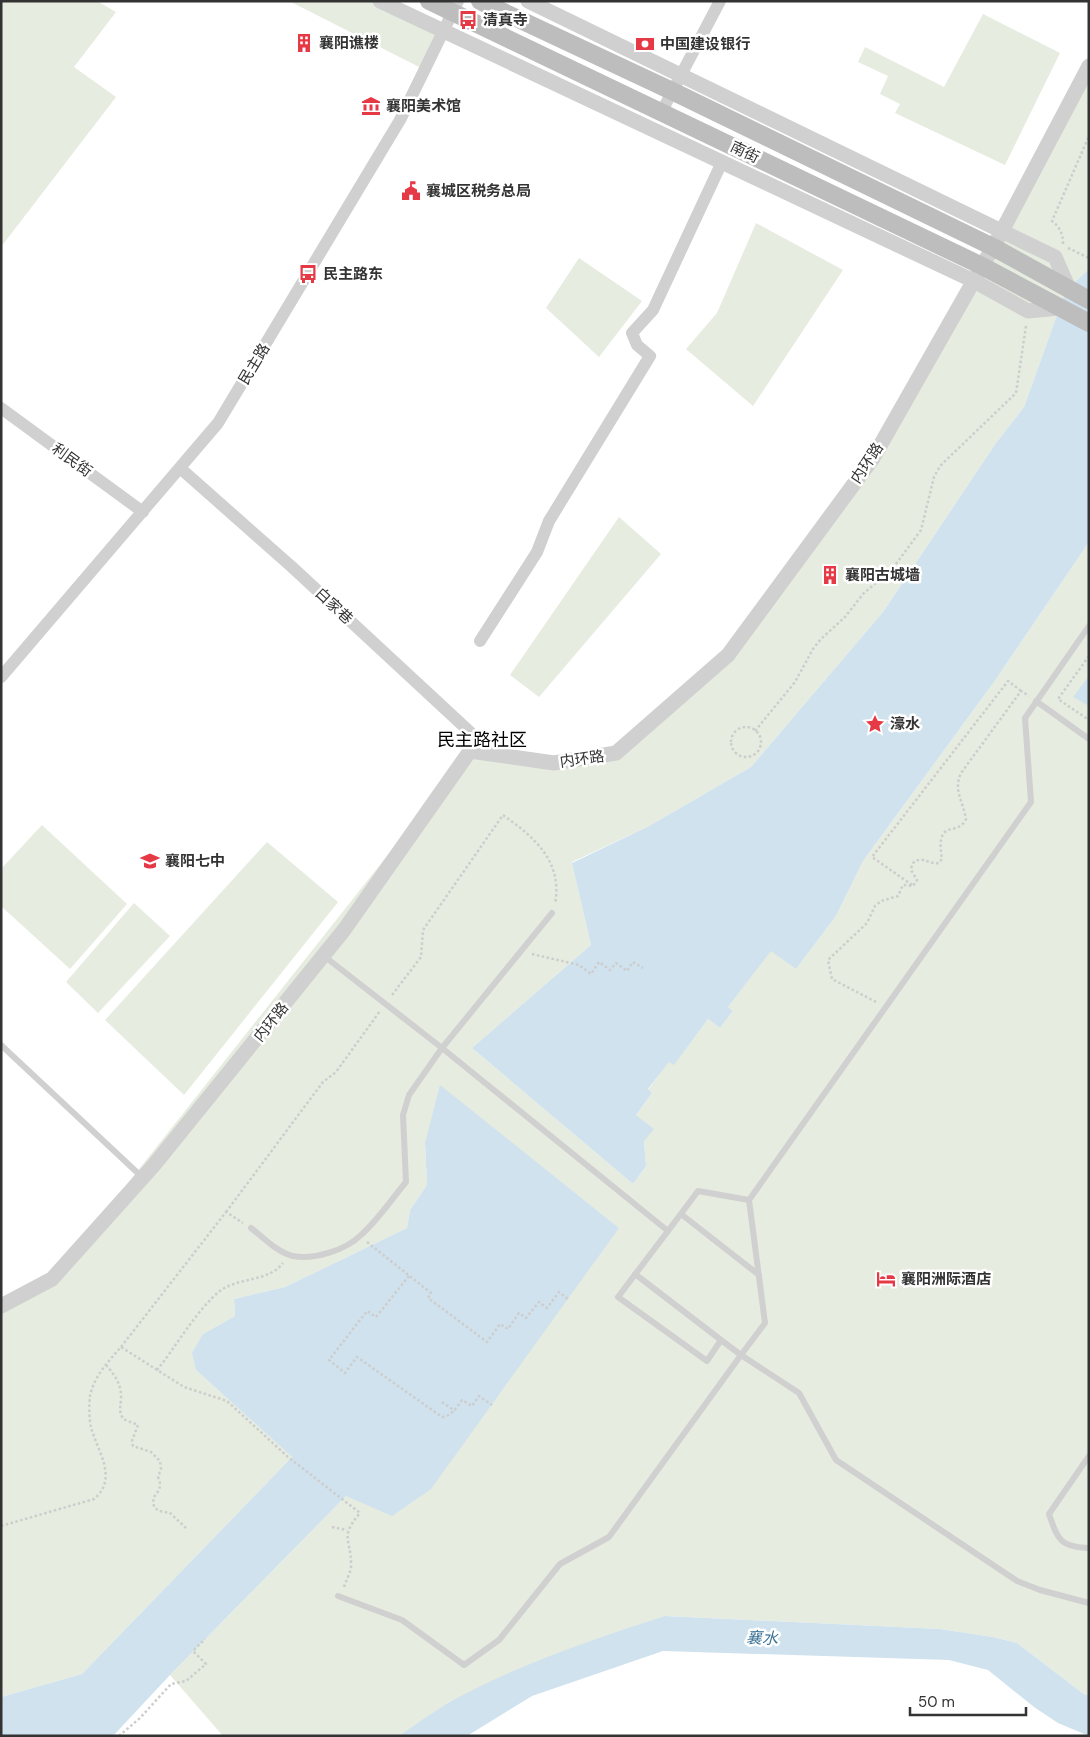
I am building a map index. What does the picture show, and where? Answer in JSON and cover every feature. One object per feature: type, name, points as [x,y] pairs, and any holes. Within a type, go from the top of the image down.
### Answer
[{"type":"main road","name":"南街","points":[[429,1],[455,7],[978,273],[1060,308],[1089,323]]},
{"type":"main road","name":"南街","points":[[480,1],[676,84],[993,247],[1089,300]]},
{"type":"street","points":[[380,1],[722,162],[978,273],[1028,310],[1060,308]]},
{"type":"street","points":[[528,1],[676,84],[1002,232],[1059,251],[1070,291]]},
{"type":"street","points":[[662,111],[720,1]]},
{"type":"street","name":"民主路","points":[[1,677],[218,423],[400,120],[455,7]]},
{"type":"street","name":"内环路","points":[[1,1306],[52,1279],[154,1165],[324,956],[470,751],[554,763],[616,754],[728,655],[872,458],[1002,232],[1089,66]]},
{"type":"street","points":[[480,640],[537,552],[549,521],[650,356],[637,345],[632,333],[653,310],[722,162]]},
{"type":"street","name":"利民街","points":[[1,408],[143,512]]},
{"type":"street","name":"白家巷","points":[[180,468],[292,567],[471,733],[469,736],[470,751]]},
{"type":"lane","points":[[338,1596],[402,1620],[464,1665],[499,1640],[560,1564],[610,1537],[765,1323],[749,1200],[1031,802],[1025,718],[1089,626]]},
{"type":"lane","points":[[1036,700],[1089,739]]},
{"type":"lane","points":[[251,1228],[289,1254],[316,1255],[339,1249],[360,1236],[406,1182],[403,1115],[409,1095],[442,1048],[552,913]]},
{"type":"lane","points":[[324,956],[442,1048],[668,1231]]},
{"type":"lane","points":[[1,1045],[142,1177]]},
{"type":"lane","points":[[721,1340],[707,1361],[618,1297],[698,1192],[749,1200]]},
{"type":"lane","points":[[681,1214],[759,1275]]},
{"type":"lane","points":[[635,1274],[741,1355],[799,1393],[836,1460],[1017,1581],[1040,1590],[1089,1603]]},
{"type":"lane","points":[[1089,1456],[1049,1514],[1057,1537],[1070,1547],[1089,1548]]},
{"type":"path","points":[[1089,136],[1052,221],[1058,226],[1063,236],[1059,251],[1089,258]]},
{"type":"path","points":[[755,731],[795,682],[813,649],[821,639],[845,617],[863,594],[893,568],[921,530],[934,477],[940,466],[1016,393],[1028,310]]},
{"type":"path","points":[[1089,656],[1058,699],[1089,720]]},
{"type":"path","points":[[913,886],[872,857],[1008,681],[1036,700]]},
{"type":"path","points":[[913,886],[917,880],[911,870],[912,864],[922,858],[932,864],[939,863],[942,859],[940,838],[945,831],[964,823],[966,819],[957,792],[957,782],[1021,691]]},
{"type":"path","points":[[746,728],[755,731],[760,739],[757,752],[744,757],[732,749],[731,740],[736,731],[746,728]]},
{"type":"path","points":[[1,1526],[94,1498],[100,1493],[107,1474],[101,1449],[91,1427],[90,1396],[100,1371],[121,1347],[226,1212],[323,1082],[336,1072],[420,957],[423,930],[503,815],[524,830],[545,851],[553,866],[556,901],[552,913]]},
{"type":"path","points":[[886,1006],[832,979],[828,960],[867,923],[875,906],[882,901],[898,896],[903,885],[913,886]]},
{"type":"path","points":[[521,951],[578,966],[591,974],[599,962],[610,970],[616,962],[627,970],[634,962],[643,968]]},
{"type":"path","points":[[226,1212],[251,1228]]},
{"type":"path","points":[[360,1236],[431,1293],[428,1298],[486,1342],[500,1324],[508,1330],[519,1313],[526,1318],[539,1302],[547,1308],[559,1292],[568,1299]]},
{"type":"path","points":[[157,1370],[210,1300],[221,1290],[279,1268],[289,1254]]},
{"type":"path","points":[[409,1276],[376,1317],[367,1311],[329,1360],[344,1373],[357,1357],[442,1417],[448,1416],[454,1411],[462,1400],[472,1406],[479,1396],[492,1405]]},
{"type":"path","points":[[121,1347],[184,1387],[227,1401],[288,1457],[360,1513],[348,1530],[347,1540],[352,1566],[343,1589],[338,1596]]},
{"type":"path","points":[[105,1364],[117,1377],[121,1400],[119,1410],[123,1419],[138,1425],[132,1441],[133,1446],[151,1452],[160,1461],[161,1469],[158,1476],[161,1483],[160,1490],[152,1498],[154,1507],[159,1512],[170,1513],[186,1528]]},
{"type":"path","points":[[442,1402],[454,1411]]},
{"type":"path","points":[[332,1528],[348,1530]]},
{"type":"path","points":[[119,1736],[140,1718],[171,1684],[186,1681],[206,1664],[193,1651],[205,1639]]},
{"type":"shaded area","points":[[1,1],[97,1],[116,12],[74,67],[116,97],[1,247]]},
{"type":"shaded area","points":[[289,1],[381,1],[444,32],[425,70]]},
{"type":"shaded area","points":[[983,14],[1060,53],[1005,165],[895,113],[900,104],[880,94],[888,76],[858,62],[865,47],[944,87]]},
{"type":"shaded area","points":[[1089,66],[1089,269],[1066,290],[1024,407],[996,443],[883,612],[751,767],[649,826],[572,862],[591,945],[472,1048],[633,1184],[646,1166],[644,1141],[636,1115],[652,1093],[648,1090],[669,1061],[674,1064],[708,1019],[720,1028],[733,1011],[728,1007],[771,950],[796,969],[836,916],[863,861],[994,682],[1089,542],[1089,1695],[1085,1695],[1017,1643],[993,1637],[940,1629],[666,1616],[456,1699],[399,1736],[223,1736],[170,1675],[346,1496],[619,1228],[522,1151],[425,1143],[427,1185],[410,1210],[407,1228],[285,1287],[234,1299],[235,1316],[203,1334],[196,1370],[292,1457],[82,1674],[1,1697],[1,1306],[52,1279],[470,751],[554,763],[616,753],[728,655],[873,458]]},
{"type":"shaded area","points":[[756,223],[843,270],[753,406],[686,349],[717,313]]},
{"type":"shaded area","points":[[579,258],[642,301],[599,357],[546,308]]},
{"type":"shaded area","points":[[619,517],[661,554],[539,697],[510,675]]},
{"type":"shaded area","points":[[42,825],[127,904],[70,969],[1,906],[1,869]]},
{"type":"shaded area","points":[[267,842],[338,902],[184,1095],[105,1020]]},
{"type":"shaded area","points":[[134,903],[170,936],[98,1013],[66,982]]},
{"type":"water","name":"濠水","points":[[1089,269],[1089,542],[994,682],[863,861],[836,916],[796,969],[771,951],[728,1007],[733,1011],[720,1028],[708,1019],[674,1065],[669,1062],[648,1089],[652,1093],[636,1115],[654,1129],[644,1141],[646,1166],[633,1184],[472,1048],[591,945],[572,863],[649,826],[751,767],[883,612],[996,443],[1024,407],[1066,290]]},
{"type":"water","points":[[1089,676],[1089,706],[1073,697]]},
{"type":"water","points":[[440,1085],[619,1228],[431,1489],[392,1516],[346,1496],[170,1675],[113,1736],[1,1736],[1,1697],[82,1674],[292,1457],[196,1370],[192,1353],[203,1334],[235,1316],[234,1299],[285,1287],[407,1228],[410,1210],[427,1185],[425,1143]]},
{"type":"water","name":"襄水","points":[[665,1616],[940,1629],[993,1637],[1017,1643],[1085,1695],[1089,1695],[1089,1736],[1058,1723],[1034,1707],[988,1670],[949,1660],[663,1651],[532,1696],[467,1736],[399,1736],[450,1702],[482,1685],[585,1643]]},
{"type":"place","name":"清真寺","points":[[468,20]]},
{"type":"place","name":"襄阳谯楼","points":[[304,43]]},
{"type":"place","name":"中国建设银行","points":[[645,44]]},
{"type":"place","name":"襄阳美术馆","points":[[371,106]]},
{"type":"place","name":"襄城区税务总局","points":[[411,191]]},
{"type":"place","name":"民主路东","points":[[308,274]]},
{"type":"place","name":"襄阳古城墙","points":[[830,575]]},
{"type":"place","name":"濠水","points":[[875,724]]},
{"type":"place","name":"襄阳七中","points":[[150,861]]},
{"type":"place","name":"襄阳洲际酒店","points":[[886,1279]]},
{"type":"district","name":"民主路社区","points":[[482,740]]}]
